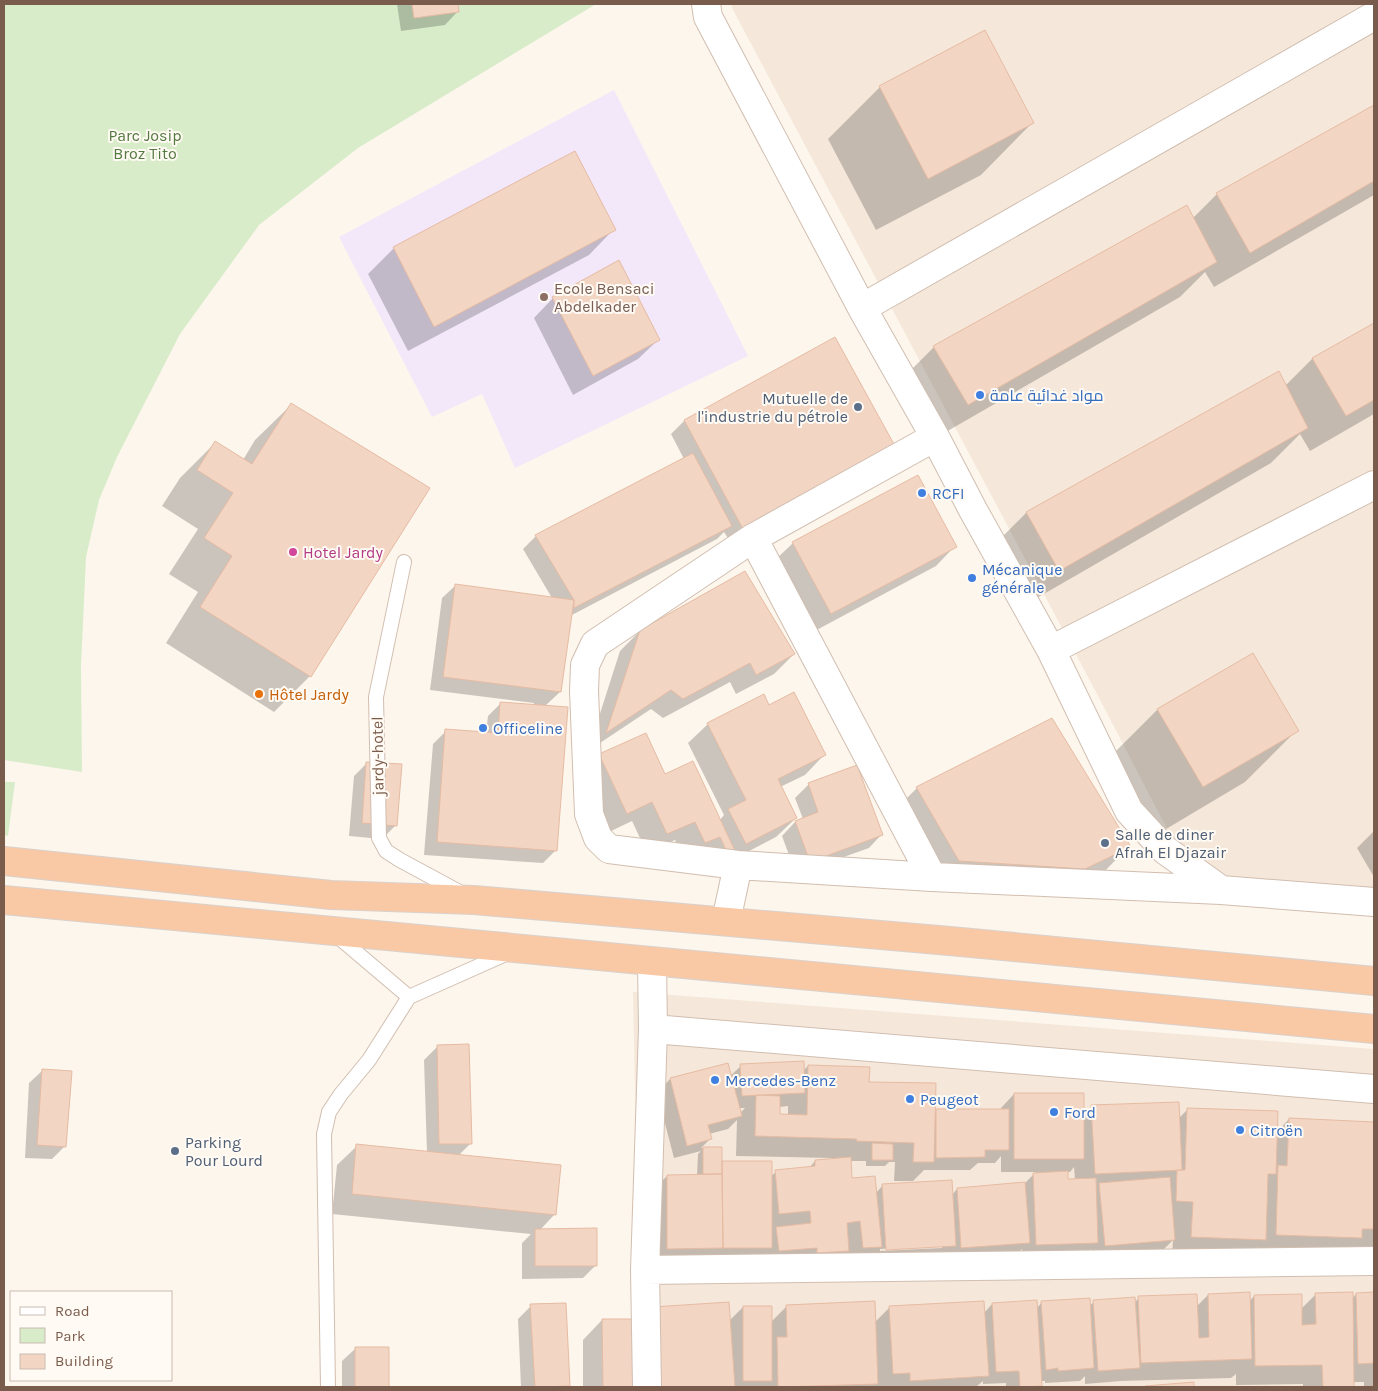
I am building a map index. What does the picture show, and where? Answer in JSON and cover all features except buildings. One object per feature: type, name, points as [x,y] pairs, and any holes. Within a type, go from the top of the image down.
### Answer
[{"type":"highway","points":[[4,861],[331,895],[474,900],[726,921],[1374,981]]},
{"type":"highway","points":[[4,900],[1374,1029]]},
{"type":"street","points":[[706,4],[708,17],[862,308],[1051,650],[1129,811],[1165,850],[1220,890]]},
{"type":"street","points":[[862,308],[1374,16]]},
{"type":"street","points":[[935,437],[753,538],[595,644],[585,665],[584,691],[589,814],[598,838],[608,849],[738,865],[932,877],[1220,890],[1374,902]]},
{"type":"street","points":[[1051,650],[1374,484]]},
{"type":"street","points":[[753,538],[932,877]]},
{"type":"street","points":[[726,921],[738,865]]},
{"type":"street","points":[[648,1387],[645,1270],[654,1029],[652,962]]},
{"type":"street","points":[[654,1029],[1374,1089]]},
{"type":"street","points":[[645,1270],[1374,1261]]},
{"type":"lane","name":"jardy-hotel","points":[[404,562],[376,697],[379,838],[386,850],[400,860],[474,900]]},
{"type":"lane","points":[[332,931],[409,997]]},
{"type":"lane","points":[[328,1387],[324,1134],[329,1112],[369,1060],[409,997],[518,949]]},
{"type":"shaded area","points":[[731,4],[1374,4],[1374,912],[1193,879],[1096,692]]},
{"type":"shaded area","name":"Ecole Bensaci Abdelkader","points":[[614,90],[748,356],[515,468],[482,394],[432,417],[339,237]]},
{"type":"shaded area","points":[[633,992],[1374,1049],[1374,1387],[641,1387]]},
{"type":"green space","name":"Parc Josip Broz Tito","points":[[4,4],[596,4],[358,148],[259,225],[180,334],[117,457],[99,500],[86,557],[81,666],[82,772],[4,760]]},
{"type":"green space","points":[[4,782],[15,782],[8,836],[4,835]]},
{"type":"place","name":"Ecole Bensaci Abdelkader","points":[[544,297]]},
{"type":"place","name":"مواد غدائية عامة","points":[[980,395]]},
{"type":"place","name":"Mutuelle de l'industrie du pétrole","points":[[858,407]]},
{"type":"place","name":"RCFI","points":[[922,493]]},
{"type":"place","name":"Hotel Jardy","points":[[293,552]]},
{"type":"place","name":"Mécanique générale","points":[[972,578]]},
{"type":"place","name":"Hôtel Jardy","points":[[259,694]]},
{"type":"place","name":"Officeline","points":[[483,728]]},
{"type":"place","name":"Salle de diner Afrah El Djazair","points":[[1105,843]]},
{"type":"place","name":"Mercedes-Benz","points":[[715,1080]]},
{"type":"place","name":"Peugeot","points":[[910,1099]]},
{"type":"place","name":"Ford","points":[[1054,1112]]},
{"type":"place","name":"Citroën","points":[[1240,1130]]},
{"type":"place","name":"Parking Pour Lourd","points":[[175,1151]]}]
